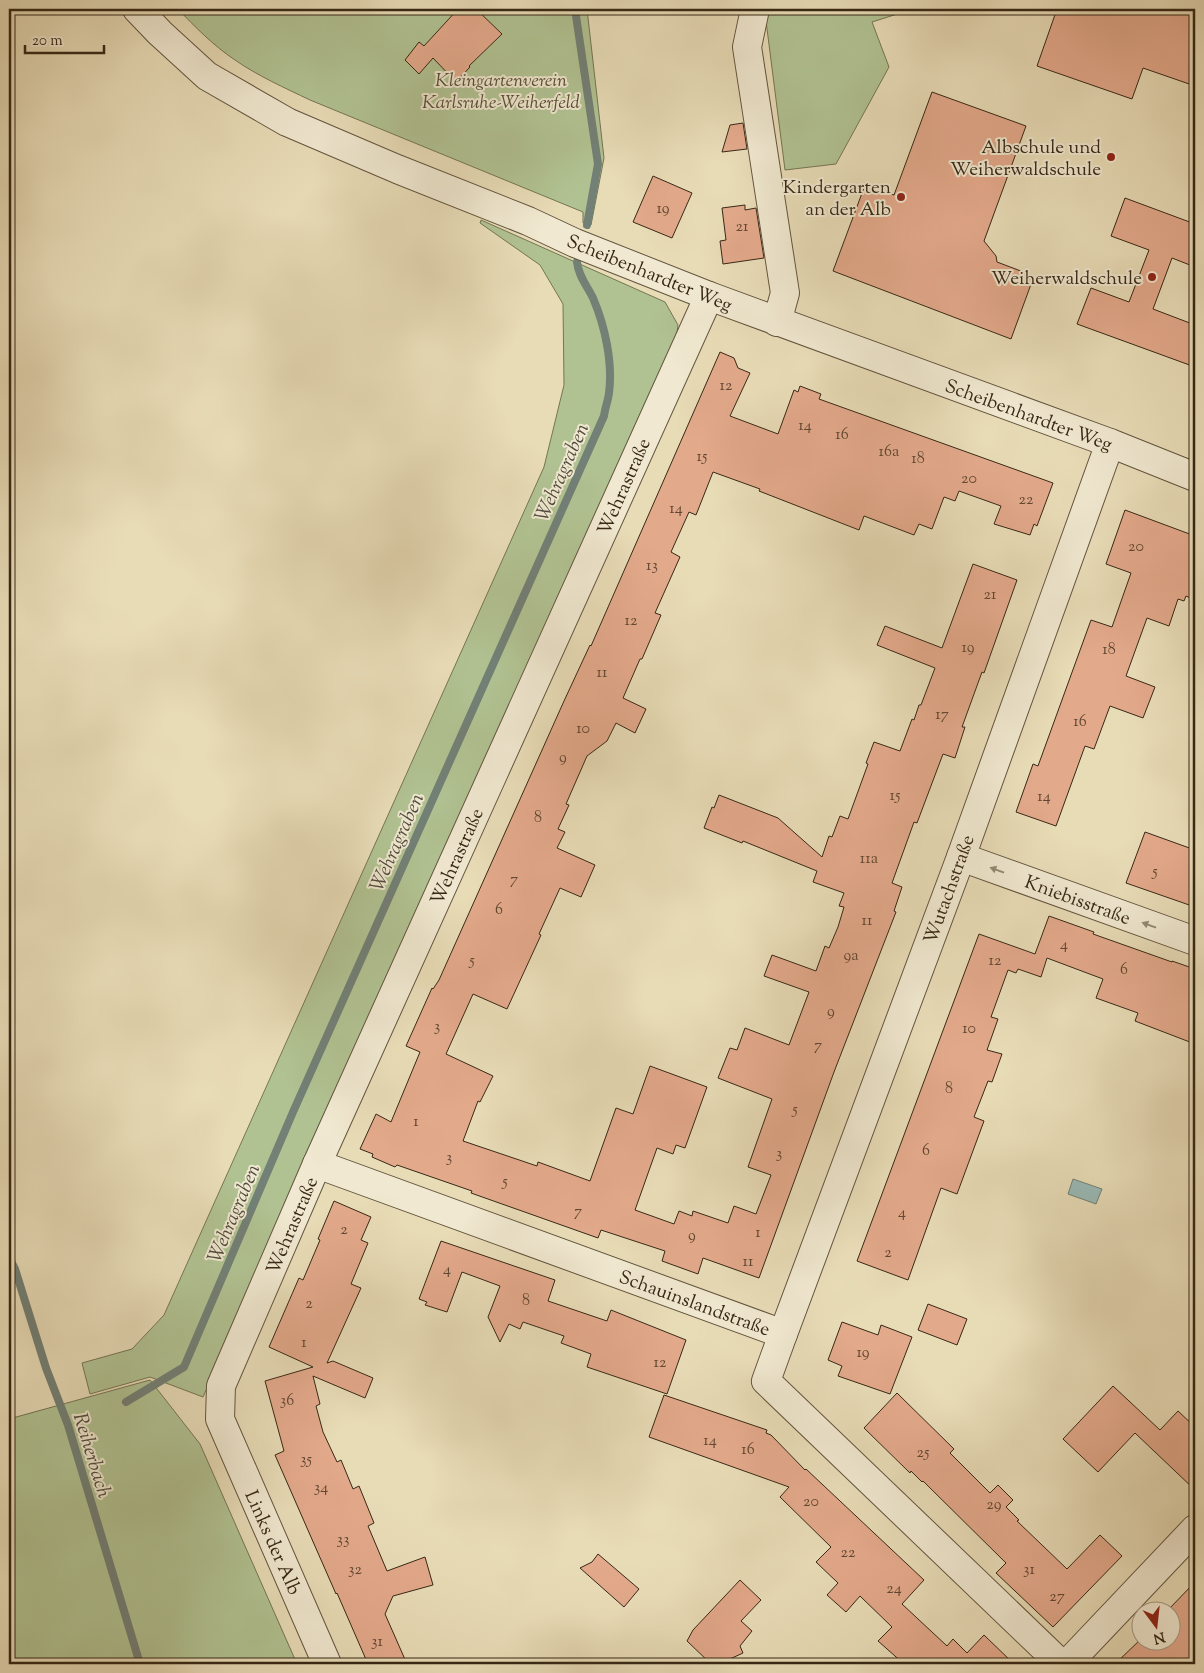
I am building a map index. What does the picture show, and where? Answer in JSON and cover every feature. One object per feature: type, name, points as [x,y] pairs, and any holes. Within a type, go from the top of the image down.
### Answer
[{"type":"street","name":"Scheibenhardter Weg","points":[[137,9],[207,76],[287,122],[396,169],[709,296],[1195,476]]},
{"type":"street","points":[[755,9],[747,47],[785,293],[777,322]]},
{"type":"street","name":"Wehrastraße","points":[[220,1420],[221,1386],[317,1164],[709,296]]},
{"type":"street","name":"Wutachstraße","points":[[783,1334],[961,857],[1110,443]]},
{"type":"street","name":"Kniebisstraße","points":[[961,857],[1195,941]]},
{"type":"street","name":"Schauinslandstraße","points":[[317,1164],[783,1334],[766,1381],[1061,1664]]},
{"type":"street","name":"Links der Alb","points":[[220,1420],[328,1664]]},
{"type":"street","points":[[1066,1664],[1195,1528]]},
{"type":"green space","name":"Kleingartenverein Karlsruhe-Weiherfeld","points":[[178,9],[587,9],[604,158],[591,225],[583,223],[583,212],[310,100],[272,82],[227,55]]},
{"type":"green space","points":[[769,9],[913,9],[872,22],[889,67],[836,164],[785,170],[766,21]]},
{"type":"green space","points":[[481,220],[665,302],[678,325],[676,341],[203,1397],[150,1377],[90,1394],[82,1363],[132,1349],[164,1315],[544,467],[564,385],[563,304],[540,265],[480,223]]},
{"type":"green space","points":[[150,1380],[200,1444],[297,1664],[9,1664],[9,1419]]},
{"type":"water","points":[[1073,1179],[1102,1189],[1096,1204],[1068,1194]]},
{"type":"building","points":[[458,9],[476,9],[502,34],[469,66],[456,82],[433,58],[419,74],[405,60],[419,42],[424,46]]},
{"type":"building","points":[[1057,9],[1179,9],[1195,14],[1195,86],[1143,68],[1132,99],[1037,66]]},
{"type":"building","points":[[932,92],[1026,126],[984,241],[996,256],[997,262],[1034,276],[1011,339],[833,271],[865,185],[894,195]]},
{"type":"building","points":[[743,123],[747,149],[722,152],[730,125]]},
{"type":"building","points":[[653,176],[692,193],[672,238],[633,222]]},
{"type":"building","name":"Weiherwaldschule","points":[[1125,198],[1195,224],[1195,267],[1172,258],[1153,309],[1195,325],[1195,367],[1077,324],[1091,288],[1129,302],[1149,250],[1111,236]]},
{"type":"building","points":[[745,205],[745,210],[756,208],[764,258],[723,264],[720,241],[726,240],[722,208]]},
{"type":"building","points":[[720,352],[734,358],[738,368],[750,373],[730,416],[778,434],[794,390],[798,392],[800,386],[821,394],[819,399],[1053,483],[1037,526],[1034,524],[1030,535],[994,524],[1001,506],[959,491],[955,501],[944,497],[932,529],[919,524],[914,535],[864,516],[859,530],[759,491],[760,489],[713,472],[696,515],[689,512],[671,552],[680,557],[655,613],[661,615],[623,698],[646,709],[635,733],[616,723],[607,741],[587,756],[566,804],[569,805],[558,829],[565,832],[557,848],[595,865],[581,897],[560,888],[507,1009],[473,994],[446,1054],[493,1076],[480,1102],[478,1101],[463,1141],[537,1166],[538,1162],[590,1181],[616,1108],[633,1114],[650,1066],[707,1087],[685,1148],[676,1145],[673,1154],[657,1148],[635,1210],[674,1224],[679,1211],[692,1216],[693,1211],[728,1223],[734,1206],[756,1214],[771,1175],[748,1167],[772,1099],[718,1078],[730,1048],[737,1050],[745,1028],[789,1045],[809,992],[764,976],[772,955],[816,971],[825,946],[829,948],[838,927],[844,907],[839,906],[844,893],[813,882],[817,871],[743,841],[742,843],[704,828],[712,807],[714,808],[719,795],[778,818],[822,857],[829,836],[832,837],[840,816],[848,819],[874,742],[900,751],[935,668],[877,645],[885,626],[942,648],[973,564],[1017,580],[984,673],[982,672],[962,727],[965,727],[955,758],[943,754],[917,823],[914,822],[892,883],[902,887],[894,911],[896,912],[834,1072],[759,1278],[703,1258],[698,1274],[662,1261],[665,1251],[601,1230],[598,1238],[471,1193],[472,1191],[397,1165],[395,1167],[372,1157],[373,1154],[360,1149],[376,1114],[391,1122],[420,1052],[406,1046],[432,988],[439,980],[564,701],[591,646]]},
{"type":"building","points":[[1125,510],[1195,536],[1195,600],[1186,596],[1184,601],[1178,599],[1169,626],[1147,618],[1126,676],[1155,687],[1143,718],[1110,706],[1094,749],[1085,746],[1056,826],[1016,812],[1033,764],[1038,766],[1091,620],[1112,627],[1131,573],[1106,564]]},
{"type":"building","points":[[1145,832],[1195,850],[1195,907],[1126,883]]},
{"type":"building","points":[[1049,916],[1094,932],[1093,934],[1195,969],[1195,1044],[1135,1021],[1138,1013],[1096,998],[1103,979],[1047,958],[1041,977],[1018,969],[1016,973],[1008,970],[991,1017],[998,1019],[987,1050],[1002,1054],[992,1082],[988,1081],[974,1117],[984,1121],[957,1194],[941,1188],[908,1280],[857,1261],[979,934],[1035,954]]},
{"type":"building","points":[[334,1201],[371,1217],[361,1240],[368,1243],[351,1284],[361,1288],[327,1363],[333,1361],[373,1378],[365,1398],[313,1376],[320,1404],[316,1406],[323,1432],[337,1462],[341,1460],[353,1489],[359,1486],[374,1523],[368,1526],[387,1571],[425,1557],[433,1585],[393,1596],[385,1614],[407,1664],[368,1664],[275,1455],[284,1451],[265,1381],[313,1367],[269,1347],[299,1278],[303,1280]]},
{"type":"building","points":[[441,1241],[555,1280],[548,1301],[607,1321],[611,1310],[686,1340],[667,1394],[587,1367],[591,1354],[561,1343],[564,1336],[523,1322],[520,1329],[509,1324],[500,1342],[488,1317],[500,1286],[462,1272],[447,1312],[425,1305],[427,1302],[419,1299]]},
{"type":"building","points":[[928,1304],[967,1319],[957,1345],[918,1330]]},
{"type":"building","points":[[842,1322],[878,1335],[881,1325],[912,1337],[890,1394],[838,1376],[842,1366],[828,1360]]},
{"type":"building","points":[[1113,1386],[1160,1430],[1178,1411],[1195,1427],[1195,1490],[1135,1433],[1098,1472],[1063,1439]]},
{"type":"building","points":[[897,1393],[954,1449],[950,1453],[990,1493],[998,1485],[1013,1500],[1006,1507],[1019,1520],[1017,1521],[1067,1569],[1100,1535],[1122,1556],[1053,1627],[996,1573],[1006,1563],[923,1481],[911,1471],[910,1473],[864,1428]]},
{"type":"building","points":[[664,1395],[767,1430],[766,1433],[771,1435],[805,1470],[924,1580],[902,1604],[947,1646],[953,1639],[967,1653],[984,1635],[1014,1664],[904,1664],[878,1641],[892,1627],[860,1596],[846,1612],[827,1595],[838,1583],[816,1562],[831,1547],[780,1497],[789,1487],[649,1437]]},
{"type":"building","points":[[598,1554],[639,1589],[624,1607],[580,1568],[592,1562]]},
{"type":"building","points":[[740,1580],[761,1600],[741,1621],[752,1631],[740,1646],[743,1653],[719,1664],[711,1664],[687,1641],[693,1630]]},
{"type":"building","points":[[1195,1582],[1195,1664],[1115,1664],[1132,1648],[1132,1650],[1182,1650],[1182,1600],[1178,1600]]},
{"type":"waterway","points":[[575,9],[598,164],[587,225]]},
{"type":"waterway","name":"Wehragraben","points":[[126,1402],[184,1367],[293,1112],[604,416],[609,396],[610,381],[607,345],[597,309],[581,276],[577,262]]},
{"type":"waterway","name":"Reiherbach","points":[[9,1257],[15,1269],[46,1368],[68,1425],[140,1664]]},
{"type":"place","name":"Albschule und Weiherwaldschule","points":[[1111,157]]},
{"type":"place","name":"Kindergarten an der Alb","points":[[901,197]]},
{"type":"place","name":"Weiherwaldschule","points":[[1152,277]]}]
